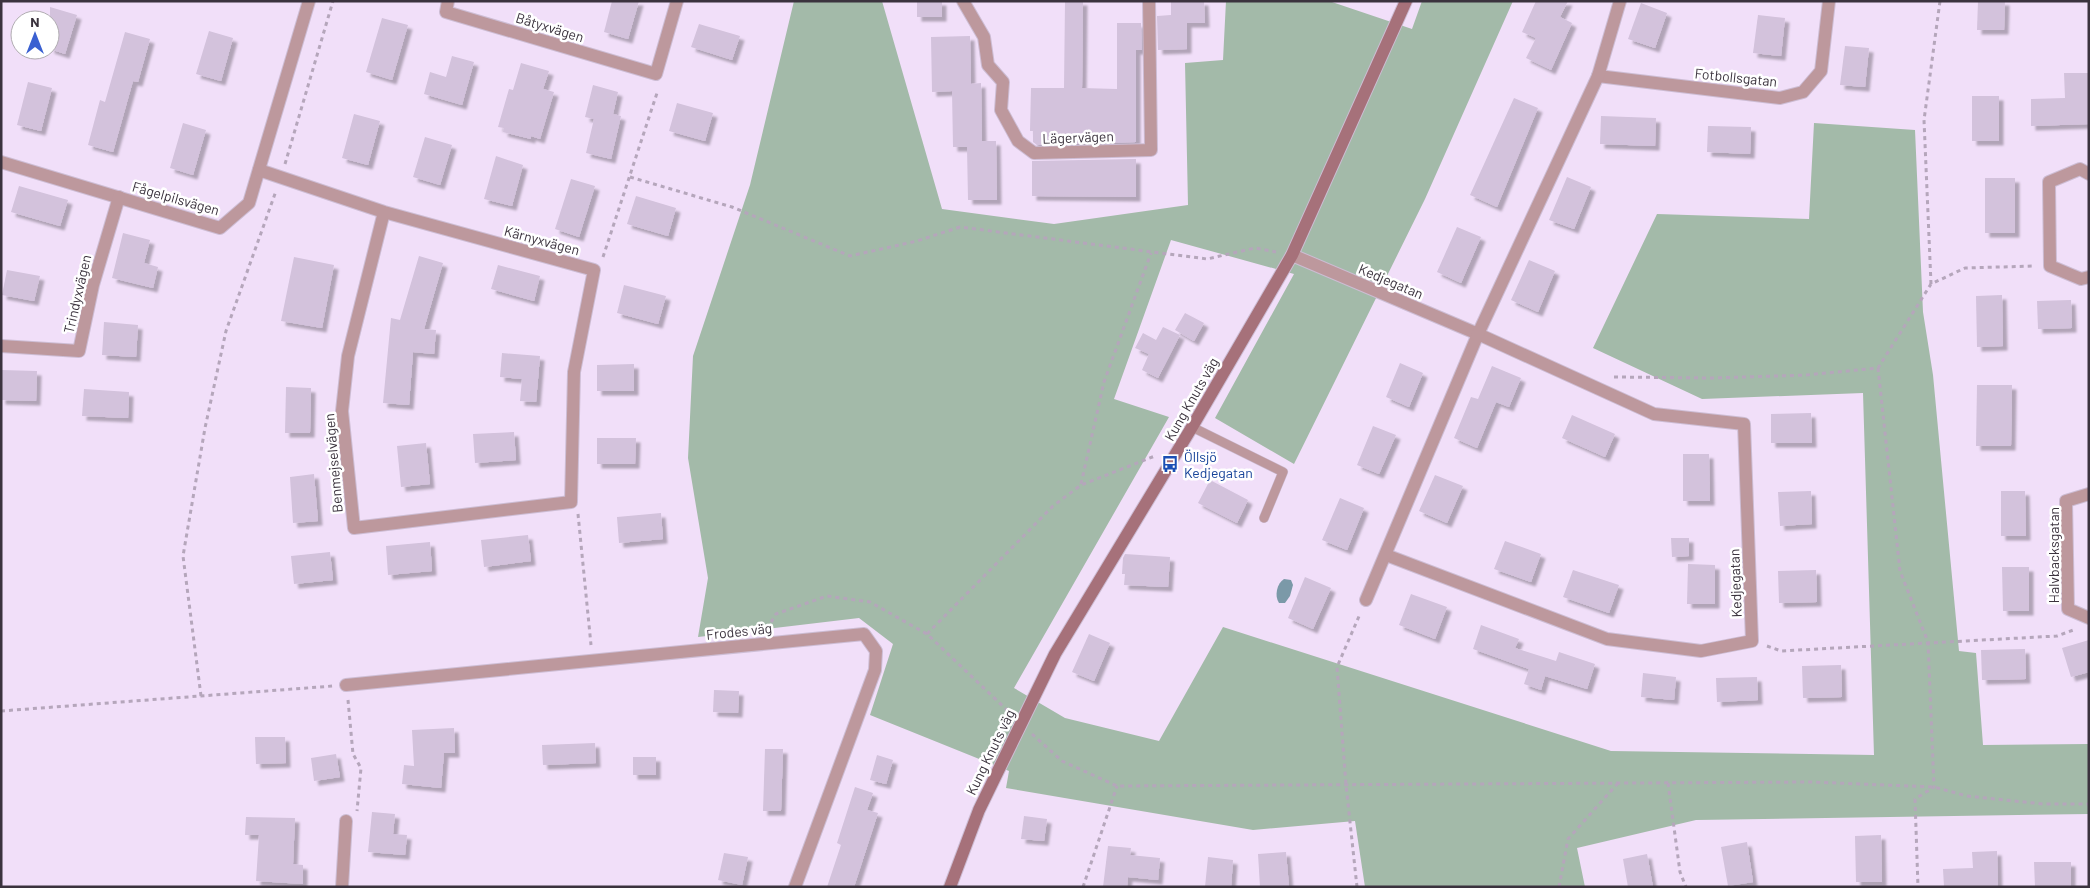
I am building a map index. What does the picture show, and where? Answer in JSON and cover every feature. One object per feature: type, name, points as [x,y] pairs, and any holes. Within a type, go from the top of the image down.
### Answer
[{"type":"street","name":"Fågelpilsvägen","points":[[1,162],[220,228],[248,203],[309,1]]},
{"type":"street","name":"Båtyxvägen","points":[[448,1],[446,12],[656,74]]},
{"type":"street","points":[[656,74],[677,1]]},
{"type":"street","name":"Lägervägen","points":[[963,1],[984,37],[988,65],[1003,82],[1001,110],[1018,140],[1034,153],[1151,150],[1149,1]]},
{"type":"street","name":"Kung Knuts väg","points":[[950,887],[979,810],[1055,654],[1181,446],[1292,255],[1406,1]]},
{"type":"street","points":[[1366,600],[1478,334],[1598,76],[1620,1]]},
{"type":"street","name":"Fotbollsgatan","points":[[1598,76],[1780,98],[1803,92],[1821,72],[1829,1]]},
{"type":"street","points":[[2089,174],[2080,169],[2049,182],[2050,266],[2081,279],[2089,276]]},
{"type":"street","name":"Kärnyxvägen","points":[[258,170],[384,212],[594,270],[574,372],[572,502]]},
{"type":"street","name":"Trindyxvägen","points":[[1,346],[79,351],[93,284],[119,197]]},
{"type":"street","name":"Benmejselvägen","points":[[384,212],[348,356],[342,411],[354,528],[572,502]]},
{"type":"street","name":"Kedjegatan","points":[[1292,255],[1478,334],[1654,414],[1744,424],[1752,641]]},
{"type":"street","name":"Halvbacksgatan","points":[[2085,622],[2068,609],[2066,502],[2089,494]]},
{"type":"street","points":[[1386,555],[1607,639],[1701,651],[1752,641]]},
{"type":"street","name":"Frodes väg","points":[[346,685],[864,634],[876,651],[875,670],[795,887]]},
{"type":"street","points":[[342,887],[346,821]]},
{"type":"lane","points":[[1192,427],[1283,472],[1264,518]]},
{"type":"path","points":[[201,696],[183,556],[206,428],[226,331],[281,178],[333,1]]},
{"type":"path","points":[[1931,284],[1924,120],[1940,1]]},
{"type":"path","points":[[594,270],[606,253],[658,87],[656,74]]},
{"type":"path","points":[[630,177],[732,207],[850,256],[917,240],[960,227],[1207,259],[1255,248],[1292,255]]},
{"type":"path","points":[[1080,485],[1104,382],[1151,253]]},
{"type":"path","points":[[1934,787],[1928,642],[1900,571],[1878,368],[1931,284],[1965,268],[2050,266]]},
{"type":"path","points":[[1611,377],[1711,378],[1787,376],[1878,368]]},
{"type":"path","points":[[927,634],[1053,506],[1080,485],[1181,446]]},
{"type":"path","points":[[572,502],[579,516],[593,660]]},
{"type":"path","points":[[757,644],[776,614],[827,596],[870,602],[927,634],[1062,761],[1117,786],[1811,782],[1934,787],[1967,796],[2043,804],[2089,804]]},
{"type":"path","points":[[1357,887],[1346,785],[1337,667],[1366,600]]},
{"type":"path","points":[[1752,641],[1781,651],[2057,636],[2085,622]]},
{"type":"path","points":[[1,711],[346,685],[353,754],[361,768],[356,815],[346,821]]},
{"type":"path","points":[[1668,782],[1680,872],[1686,887]]},
{"type":"path","points":[[1559,887],[1568,839],[1619,783]]},
{"type":"path","points":[[1083,887],[1117,786]]},
{"type":"path","points":[[1918,887],[1915,799],[1934,787]]},
{"type":"green space","points":[[794,1],[882,1],[942,209],[1054,224],[1188,205],[1185,63],[1223,60],[1226,1],[1329,1],[1412,29],[1422,1],[1513,1],[1425,199],[1294,464],[1215,418],[1294,274],[1171,240],[1114,399],[1169,417],[1014,688],[1065,718],[1159,741],[1223,627],[1611,751],[1874,755],[1863,393],[1702,399],[1593,348],[1657,214],[1809,219],[1814,123],[1915,130],[1923,312],[1933,375],[1959,651],[1976,653],[1983,745],[2089,744],[2089,814],[1696,820],[1577,848],[1585,887],[1365,887],[1355,821],[1253,830],[1006,788],[1009,771],[870,715],[893,644],[859,618],[698,637],[708,578],[688,458],[693,356],[750,185]]},
{"type":"water","points":[[1284,579],[1291,580],[1293,585],[1290,596],[1285,603],[1279,603],[1277,600],[1277,590]]},
{"type":"building","points":[[612,1],[639,1],[628,39],[604,32]]},
{"type":"building","points":[[917,1],[942,1],[942,17],[917,17]]},
{"type":"building","points":[[1065,1],[1083,1],[1082,88],[1117,89],[1117,23],[1141,23],[1142,50],[1136,50],[1136,142],[1037,145],[1033,142],[1033,131],[1030,131],[1031,88],[1064,88]]},
{"type":"building","points":[[1171,1],[1204,1],[1205,23],[1187,23],[1187,49],[1158,50],[1157,16],[1171,15]]},
{"type":"building","points":[[1536,1],[1568,1],[1560,17],[1572,23],[1551,70],[1526,58],[1536,38],[1522,32]]},
{"type":"building","points":[[1978,1],[2005,1],[2004,30],[1977,30]]},
{"type":"building","points":[[1641,3],[1667,13],[1655,48],[1628,39]]},
{"type":"building","points":[[50,7],[77,15],[65,54],[60,52],[60,10],[50,10]]},
{"type":"building","points":[[1758,15],[1785,18],[1781,56],[1753,53]]},
{"type":"building","points":[[382,18],[408,25],[392,80],[366,72]]},
{"type":"building","points":[[699,24],[740,36],[732,60],[691,47]]},
{"type":"building","points":[[209,31],[233,38],[221,81],[196,74]]},
{"type":"building","points":[[125,32],[150,39],[138,82],[133,81],[113,152],[88,145],[100,100],[105,102]]},
{"type":"building","points":[[970,36],[971,84],[981,83],[982,141],[996,141],[997,200],[968,200],[967,147],[953,147],[952,91],[932,92],[931,37]]},
{"type":"building","points":[[1845,46],[1869,48],[1865,87],[1840,85]]},
{"type":"building","points":[[452,56],[474,62],[462,105],[424,94],[430,72],[446,77]]},
{"type":"building","points":[[521,63],[549,71],[543,89],[554,92],[540,139],[531,136],[531,139],[503,132],[504,128],[498,127],[509,89],[513,90]]},
{"type":"building","points":[[2064,73],[2089,73],[2089,124],[2031,126],[2031,99],[2065,98]]},
{"type":"building","points":[[28,82],[52,88],[41,131],[17,125]]},
{"type":"building","points":[[593,85],[618,92],[613,114],[621,116],[611,159],[586,153],[594,119],[585,117]]},
{"type":"building","points":[[1972,96],[1999,96],[1999,141],[1972,141]]},
{"type":"building","points":[[1514,98],[1538,108],[1497,207],[1470,195]]},
{"type":"building","points":[[677,103],[713,113],[705,141],[669,131]]},
{"type":"building","points":[[354,114],[380,121],[368,165],[342,158]]},
{"type":"building","points":[[1601,116],[1656,118],[1655,146],[1600,144]]},
{"type":"building","points":[[183,123],[206,130],[193,175],[170,168]]},
{"type":"building","points":[[1708,126],[1751,127],[1750,154],[1707,152]]},
{"type":"building","points":[[425,137],[452,145],[440,185],[413,177]]},
{"type":"building","points":[[496,156],[523,165],[512,206],[484,199]]},
{"type":"building","points":[[1136,159],[1136,197],[1032,196],[1032,161]]},
{"type":"building","points":[[1567,177],[1591,187],[1574,229],[1549,220]]},
{"type":"building","points":[[1985,178],[2015,178],[2015,233],[1985,233]]},
{"type":"building","points":[[571,179],[595,186],[579,237],[555,229]]},
{"type":"building","points":[[19,186],[68,200],[60,226],[11,212]]},
{"type":"building","points":[[636,196],[676,208],[668,236],[627,224]]},
{"type":"building","points":[[1457,227],[1481,237],[1461,283],[1437,272]]},
{"type":"building","points":[[123,233],[150,240],[144,263],[158,267],[153,288],[112,278]]},
{"type":"building","points":[[419,256],[443,263],[424,329],[436,330],[434,354],[413,352],[409,405],[383,403],[391,318],[400,320]]},
{"type":"building","points":[[294,257],[334,265],[322,328],[281,321]]},
{"type":"building","points":[[1529,260],[1555,271],[1538,312],[1511,300]]},
{"type":"building","points":[[498,265],[540,276],[534,301],[491,289]]},
{"type":"building","points":[[7,270],[40,276],[34,301],[2,295]]},
{"type":"building","points":[[624,285],[666,296],[658,324],[617,313]]},
{"type":"building","points":[[2002,295],[2003,346],[1977,347],[1976,296]]},
{"type":"building","points":[[2071,300],[2072,328],[2038,329],[2037,301]]},
{"type":"building","points":[[1185,313],[1204,323],[1194,341],[1175,330]]},
{"type":"building","points":[[104,322],[138,325],[136,357],[102,355]]},
{"type":"building","points":[[1163,327],[1180,335],[1158,378],[1142,370],[1149,354],[1135,348],[1143,333],[1156,340]]},
{"type":"building","points":[[502,353],[540,356],[536,402],[520,401],[522,379],[500,377]]},
{"type":"building","points":[[1400,363],[1423,373],[1409,407],[1386,397]]},
{"type":"building","points":[[634,364],[634,391],[597,391],[597,365]]},
{"type":"building","points":[[1492,366],[1521,378],[1509,407],[1496,402],[1477,448],[1454,438],[1471,397],[1478,399]]},
{"type":"building","points":[[1,370],[37,371],[36,401],[1,400]]},
{"type":"building","points":[[1977,385],[2012,385],[2011,446],[1976,446]]},
{"type":"building","points":[[286,387],[311,388],[310,433],[285,433]]},
{"type":"building","points":[[84,389],[129,392],[128,418],[82,416]]},
{"type":"building","points":[[1811,413],[1812,443],[1771,443],[1771,414]]},
{"type":"building","points":[[1572,415],[1615,434],[1605,457],[1562,438]]},
{"type":"building","points":[[1373,426],[1396,435],[1379,474],[1357,465]]},
{"type":"building","points":[[514,432],[516,460],[475,463],[473,434]]},
{"type":"building","points":[[597,438],[636,438],[635,464],[597,464]]},
{"type":"building","points":[[426,443],[430,484],[401,487],[397,446]]},
{"type":"building","points":[[1683,454],[1709,454],[1710,501],[1683,501]]},
{"type":"building","points":[[314,474],[318,521],[293,523],[290,477]]},
{"type":"building","points":[[1435,475],[1463,486],[1447,523],[1419,511]]},
{"type":"building","points":[[1210,480],[1248,500],[1237,523],[1198,503]]},
{"type":"building","points":[[1811,491],[1812,524],[1780,526],[1778,492]]},
{"type":"building","points":[[2001,491],[2025,491],[2026,536],[2001,536]]},
{"type":"building","points":[[1340,498],[1364,508],[1347,550],[1322,540]]},
{"type":"building","points":[[661,513],[663,539],[619,543],[617,517]]},
{"type":"building","points":[[528,535],[531,561],[484,567],[481,540]]},
{"type":"building","points":[[1671,538],[1689,538],[1689,556],[1672,557]]},
{"type":"building","points":[[1505,541],[1541,554],[1531,582],[1494,569]]},
{"type":"building","points":[[430,542],[432,571],[388,575],[386,546]]},
{"type":"building","points":[[330,552],[333,580],[294,584],[291,556]]},
{"type":"building","points":[[1125,554],[1170,557],[1168,587],[1124,585],[1125,574],[1122,574]]},
{"type":"building","points":[[1688,564],[1715,565],[1715,604],[1687,604]]},
{"type":"building","points":[[2002,567],[2029,567],[2029,611],[2003,611]]},
{"type":"building","points":[[1573,570],[1619,585],[1609,613],[1563,597]]},
{"type":"building","points":[[1816,570],[1817,602],[1779,603],[1778,571]]},
{"type":"building","points":[[1305,577],[1331,588],[1313,629],[1288,618]]},
{"type":"building","points":[[1411,594],[1447,607],[1435,639],[1399,625]]},
{"type":"building","points":[[1481,625],[1519,639],[1515,648],[1556,661],[1559,652],[1595,664],[1587,689],[1545,676],[1541,690],[1524,684],[1529,669],[1473,649]]},
{"type":"building","points":[[1089,634],[1110,643],[1094,681],[1072,672]]},
{"type":"building","points":[[2089,640],[2089,672],[2071,677],[2062,648]]},
{"type":"building","points":[[2025,649],[2026,679],[1982,680],[1981,650]]},
{"type":"building","points":[[1841,665],[1842,697],[1803,698],[1802,666]]},
{"type":"building","points":[[1643,673],[1676,677],[1674,700],[1641,697]]},
{"type":"building","points":[[1757,677],[1758,700],[1717,702],[1716,678]]},
{"type":"building","points":[[714,690],[739,691],[738,713],[713,712]]},
{"type":"building","points":[[454,728],[455,753],[444,753],[441,788],[402,784],[404,765],[414,766],[412,730]]},
{"type":"building","points":[[255,737],[285,737],[286,763],[256,764]]},
{"type":"building","points":[[595,743],[596,763],[543,765],[542,745]]},
{"type":"building","points":[[765,749],[783,749],[781,811],[763,811]]},
{"type":"building","points":[[336,754],[340,777],[314,781],[311,758]]},
{"type":"building","points":[[877,755],[893,760],[886,784],[870,780]]},
{"type":"building","points":[[633,757],[656,757],[656,775],[633,775]]},
{"type":"building","points":[[855,787],[873,793],[867,810],[878,813],[854,887],[827,887],[841,845],[837,843]]},
{"type":"building","points":[[372,812],[395,814],[393,834],[407,835],[405,855],[368,852]]},
{"type":"building","points":[[1024,816],[1047,819],[1044,841],[1021,839]]},
{"type":"building","points":[[246,817],[295,818],[293,864],[303,865],[303,884],[256,881],[259,835],[245,835]]},
{"type":"building","points":[[1881,835],[1882,882],[1856,882],[1855,836]]},
{"type":"building","points":[[1747,842],[1753,882],[1728,886],[1721,847]]},
{"type":"building","points":[[1108,846],[1131,848],[1130,855],[1160,858],[1158,880],[1128,877],[1127,887],[1103,887]]},
{"type":"building","points":[[1997,851],[1998,887],[1944,887],[1943,869],[1973,868],[1972,852]]},
{"type":"building","points":[[1286,852],[1289,887],[1260,887],[1258,854]]},
{"type":"building","points":[[724,853],[748,857],[742,885],[718,880]]},
{"type":"building","points":[[1647,854],[1653,887],[1628,887],[1623,859]]},
{"type":"building","points":[[1208,857],[1233,860],[1231,887],[1205,887]]},
{"type":"building","points":[[2034,862],[2071,862],[2071,887],[2035,887]]},
{"type":"place","name":"Öllsjö Kedjegatan","points":[[1170,464]]}]
